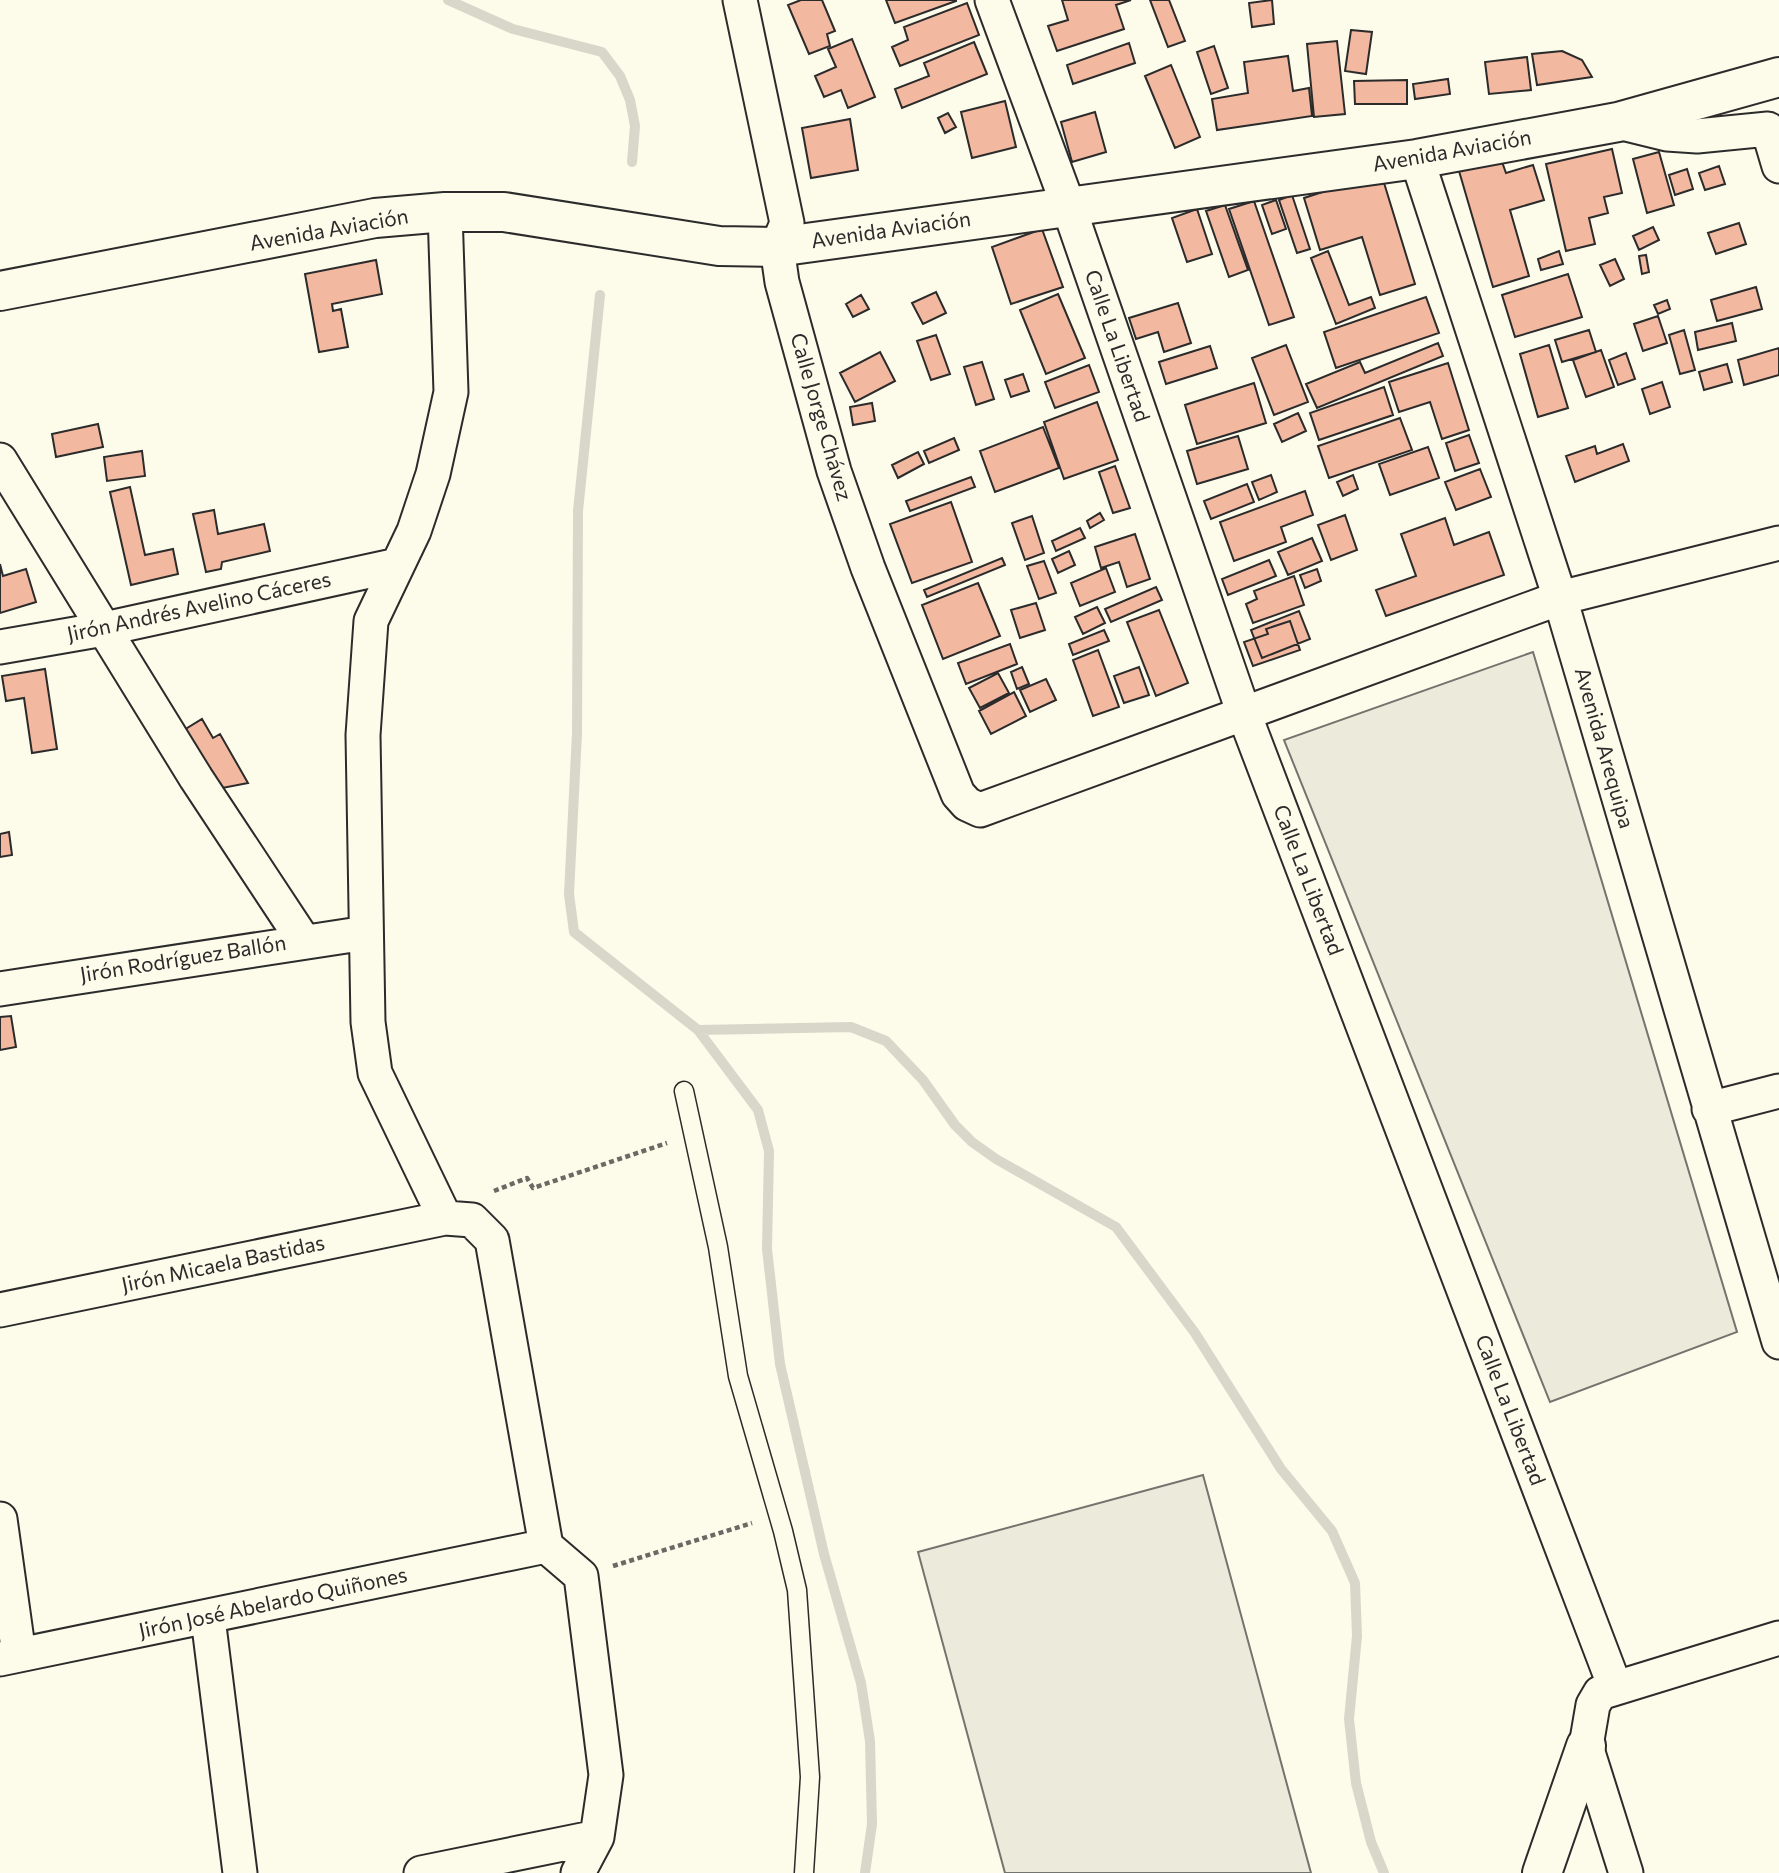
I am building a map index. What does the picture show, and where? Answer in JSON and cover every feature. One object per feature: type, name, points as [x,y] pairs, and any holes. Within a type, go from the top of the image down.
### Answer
[{"type":"street","name":"Calle Jorge Chávez","points":[[740,0],[786,223],[777,247],[782,282],[834,471],[868,568],[958,794],[967,804],[980,810],[1243,711]]},
{"type":"street","name":"Calle La Libertad","points":[[992,0],[1068,205],[1243,711],[1615,1687]]},
{"type":"street","name":"Avenida Aviación","points":[[0,291],[375,218],[445,212],[504,212],[719,246],[777,247],[1417,159],[1618,122],[1779,77]]},
{"type":"street","points":[[1618,122],[1667,134],[1697,136],[1768,129],[1779,166]]},
{"type":"street","name":"Avenida Arequipa","points":[[1417,159],[1560,598],[1779,1342]]},
{"type":"street","points":[[445,212],[452,392],[433,474],[414,531],[371,621],[363,735],[368,1022],[375,1073],[445,1218],[472,1220],[492,1240],[546,1546],[581,1576],[606,1775],[597,1837],[578,1873]]},
{"type":"street","points":[[0,460],[196,778],[303,940]]},
{"type":"street","points":[[1243,711],[1560,598],[1779,543]]},
{"type":"street","name":"Jirón Andrés Avelino Cáceres","points":[[0,647],[104,629],[397,565]]},
{"type":"street","name":"Jirón Rodríguez Ballón","points":[[0,989],[303,940],[366,933]]},
{"type":"street","points":[[1709,1109],[1779,1091]]},
{"type":"street","name":"Jirón Micaela Bastidas","points":[[0,1310],[445,1218]]},
{"type":"street","points":[[0,1518],[10,1657]]},
{"type":"street","name":"Jirón José Abelardo Quiñones","points":[[10,1657],[546,1546]]},
{"type":"street","points":[[208,1618],[240,1873]]},
{"type":"street","points":[[1542,1873],[1586,1746],[1593,1705],[1600,1693],[1779,1638]]},
{"type":"street","points":[[1586,1746],[1626,1873]]},
{"type":"street","points":[[421,1873],[597,1837]]},
{"type":"lane","points":[[684,1091],[718,1247],[738,1376],[783,1531],[797,1590],[810,1777],[804,1873]]},
{"type":"path","points":[[482,1196],[527,1178],[533,1188],[666,1142],[704,1178]]},
{"type":"path","points":[[581,1576],[757,1521]]},
{"type":"shaded area","points":[[1533,652],[1737,1332],[1550,1402],[1284,740]]},
{"type":"shaded area","points":[[1203,1475],[1311,1873],[1005,1873],[918,1552]]},
{"type":"building","points":[[801,0],[822,0],[835,31],[827,34],[830,46],[809,54],[788,5]]},
{"type":"building","points":[[886,0],[956,0],[956,1],[895,23]]},
{"type":"building","points":[[1062,0],[1131,0],[1116,5],[1124,29],[1057,51],[1048,26],[1068,20]]},
{"type":"building","points":[[1150,0],[1169,0],[1185,41],[1168,47]]},
{"type":"building","points":[[1272,0],[1274,24],[1252,27],[1249,3]]},
{"type":"building","points":[[967,3],[979,35],[900,66],[892,47],[908,40],[904,27]]},
{"type":"building","points":[[1351,30],[1372,32],[1366,74],[1345,71]]},
{"type":"building","points":[[852,39],[875,97],[848,108],[841,90],[824,97],[815,76],[836,67],[828,49]]},
{"type":"building","points":[[1337,41],[1345,114],[1314,117],[1307,44]]},
{"type":"building","points":[[974,42],[987,74],[902,108],[895,89],[929,76],[924,63]]},
{"type":"building","points":[[1129,43],[1135,63],[1073,84],[1067,65]]},
{"type":"building","points":[[1214,46],[1228,88],[1211,94],[1197,52]]},
{"type":"building","points":[[1562,51],[1582,60],[1592,77],[1537,85],[1532,54]]},
{"type":"building","points":[[1288,56],[1293,91],[1309,88],[1312,116],[1217,130],[1212,99],[1248,93],[1244,62]]},
{"type":"building","points":[[1527,57],[1531,90],[1489,94],[1485,62]]},
{"type":"building","points":[[1171,65],[1200,137],[1175,148],[1145,76]]},
{"type":"building","points":[[1448,79],[1450,94],[1415,99],[1413,84]]},
{"type":"building","points":[[1407,80],[1407,104],[1355,104],[1354,81]]},
{"type":"building","points":[[1005,101],[1016,147],[972,158],[961,112]]},
{"type":"building","points":[[1095,112],[1106,152],[1072,162],[1061,122]]},
{"type":"building","points":[[948,113],[956,127],[945,133],[938,118]]},
{"type":"building","points":[[850,119],[858,170],[811,178],[802,128]]},
{"type":"building","points":[[1612,149],[1622,193],[1604,197],[1608,213],[1589,218],[1595,244],[1566,251],[1546,164]]},
{"type":"building","points":[[1659,152],[1674,205],[1647,213],[1633,159]]},
{"type":"building","points":[[1501,159],[1506,173],[1533,165],[1544,200],[1510,210],[1529,276],[1493,287],[1459,171]]},
{"type":"building","points":[[1719,166],[1725,184],[1705,190],[1699,173]]},
{"type":"building","points":[[1687,169],[1693,189],[1675,195],[1669,175]]},
{"type":"building","points":[[1381,173],[1415,284],[1380,295],[1362,237],[1320,250],[1304,198]]},
{"type":"building","points":[[1292,195],[1310,249],[1297,253],[1279,200]]},
{"type":"building","points":[[1276,200],[1286,229],[1272,234],[1262,205]]},
{"type":"building","points":[[1254,201],[1294,317],[1269,325],[1229,209]]},
{"type":"building","points":[[1225,205],[1248,270],[1229,277],[1206,211]]},
{"type":"building","points":[[1197,209],[1212,254],[1187,262],[1172,218]]},
{"type":"building","points":[[1739,223],[1746,244],[1716,254],[1708,233]]},
{"type":"building","points":[[1653,227],[1659,240],[1639,250],[1633,236]]},
{"type":"building","points":[[1042,229],[1063,287],[1011,304],[992,247]]},
{"type":"building","points":[[1328,251],[1349,305],[1371,297],[1375,308],[1336,324],[1311,258]]},
{"type":"building","points":[[1559,251],[1563,264],[1541,270],[1538,259]]},
{"type":"building","points":[[1646,255],[1649,272],[1642,274],[1639,256]]},
{"type":"building","points":[[1615,259],[1624,279],[1610,286],[1600,265]]},
{"type":"building","points":[[376,260],[382,294],[332,304],[333,311],[341,309],[348,347],[319,352],[305,274]]},
{"type":"building","points":[[1568,274],[1582,317],[1515,337],[1502,295]]},
{"type":"building","points":[[1756,287],[1762,309],[1717,321],[1711,300]]},
{"type":"building","points":[[936,292],[946,313],[923,324],[912,303]]},
{"type":"building","points":[[1058,294],[1085,358],[1046,374],[1020,310]]},
{"type":"building","points":[[861,295],[869,309],[853,317],[846,304]]},
{"type":"building","points":[[1426,297],[1439,333],[1336,368],[1324,332]]},
{"type":"building","points":[[1667,300],[1670,309],[1658,314],[1654,305]]},
{"type":"building","points":[[1178,303],[1191,343],[1164,352],[1158,332],[1136,339],[1129,318]]},
{"type":"building","points":[[1658,316],[1667,343],[1643,351],[1634,324]]},
{"type":"building","points":[[1732,323],[1736,341],[1698,350],[1695,332]]},
{"type":"building","points":[[1589,330],[1596,352],[1562,362],[1555,340]]},
{"type":"building","points":[[1684,330],[1695,370],[1680,374],[1669,335]]},
{"type":"building","points":[[936,335],[950,374],[931,380],[917,341]]},
{"type":"building","points":[[1438,343],[1443,356],[1317,408],[1306,384],[1360,362],[1365,373]]},
{"type":"building","points":[[1286,345],[1308,402],[1274,415],[1252,358]]},
{"type":"building","points":[[1549,345],[1568,408],[1538,417],[1520,354]]},
{"type":"building","points":[[1210,346],[1217,368],[1166,384],[1159,362]]},
{"type":"building","points":[[1779,348],[1779,375],[1744,385],[1738,360]]},
{"type":"building","points":[[1601,350],[1614,387],[1586,397],[1573,360]]},
{"type":"building","points":[[880,352],[895,381],[855,402],[840,373]]},
{"type":"building","points":[[1626,353],[1635,379],[1618,385],[1609,360]]},
{"type":"building","points":[[982,362],[994,399],[976,405],[964,367]]},
{"type":"building","points":[[1448,363],[1469,430],[1442,439],[1430,402],[1399,412],[1389,382]]},
{"type":"building","points":[[1727,364],[1732,382],[1704,390],[1699,372]]},
{"type":"building","points":[[1089,365],[1099,392],[1055,408],[1045,382]]},
{"type":"building","points":[[1023,374],[1029,391],[1011,397],[1005,380]]},
{"type":"building","points":[[1662,382],[1670,407],[1650,414],[1642,389]]},
{"type":"building","points":[[1254,383],[1266,423],[1197,444],[1185,405]]},
{"type":"building","points":[[1384,387],[1393,415],[1319,440],[1310,413]]},
{"type":"building","points":[[1097,402],[1118,460],[1064,479],[1044,422]]},
{"type":"building","points":[[872,403],[875,421],[853,425],[850,407]]},
{"type":"building","points":[[1298,413],[1306,431],[1282,442],[1274,424]]},
{"type":"building","points":[[1400,418],[1412,450],[1329,478],[1318,446]]},
{"type":"building","points":[[98,424],[103,447],[56,457],[52,434]]},
{"type":"building","points":[[1043,427],[1059,468],[995,492],[980,451]]},
{"type":"building","points":[[1469,435],[1479,463],[1455,471],[1446,443]]},
{"type":"building","points":[[1238,436],[1248,469],[1197,484],[1187,451]]},
{"type":"building","points":[[954,438],[959,450],[929,463],[924,451]]},
{"type":"building","points":[[1623,444],[1629,461],[1575,482],[1566,456],[1595,446],[1597,454]]},
{"type":"building","points":[[1428,447],[1439,478],[1390,495],[1379,464]]},
{"type":"building","points":[[142,451],[145,476],[107,481],[104,457]]},
{"type":"building","points":[[918,452],[924,464],[898,478],[892,465]]},
{"type":"building","points":[[1115,466],[1130,508],[1113,513],[1099,472]]},
{"type":"building","points":[[1480,469],[1491,497],[1456,510],[1445,482]]},
{"type":"building","points":[[1271,475],[1277,492],[1259,500],[1252,482]]},
{"type":"building","points":[[1353,475],[1358,489],[1343,496],[1337,482]]},
{"type":"building","points":[[971,477],[975,487],[910,511],[906,501]]},
{"type":"building","points":[[1247,484],[1254,502],[1211,519],[1204,501]]},
{"type":"building","points":[[130,487],[145,555],[173,549],[178,574],[131,585],[110,492]]},
{"type":"building","points":[[1305,491],[1313,515],[1281,527],[1286,542],[1234,561],[1220,522]]},
{"type":"building","points":[[951,502],[972,562],[912,583],[890,524]]},
{"type":"building","points":[[214,510],[218,534],[264,524],[270,551],[222,562],[221,569],[206,572],[193,514]]},
{"type":"building","points":[[1100,513],[1104,520],[1090,528],[1087,521]]},
{"type":"building","points":[[1345,515],[1357,550],[1331,560],[1318,525]]},
{"type":"building","points":[[1032,516],[1044,553],[1025,560],[1012,523]]},
{"type":"building","points":[[1445,518],[1454,545],[1489,532],[1504,575],[1386,616],[1376,590],[1416,576],[1401,534]]},
{"type":"building","points":[[1080,528],[1085,538],[1056,551],[1052,541]]},
{"type":"building","points":[[1135,534],[1150,579],[1127,587],[1119,562],[1101,568],[1095,547]]},
{"type":"building","points":[[1312,538],[1322,561],[1288,575],[1278,552]]},
{"type":"building","points":[[1069,551],[1075,565],[1058,573],[1052,559]]},
{"type":"building","points":[[1002,558],[1005,565],[927,597],[924,590]]},
{"type":"building","points":[[1269,560],[1276,576],[1228,595],[1222,579]]},
{"type":"building","points":[[1044,561],[1056,593],[1039,599],[1027,566]]},
{"type":"building","points":[[0,564],[3,576],[26,569],[36,602],[0,613]]},
{"type":"building","points":[[1106,568],[1115,592],[1080,606],[1071,583]]},
{"type":"building","points":[[1317,569],[1321,581],[1305,588],[1300,575]]},
{"type":"building","points":[[1294,576],[1304,605],[1253,623],[1246,604],[1257,599],[1254,591]]},
{"type":"building","points":[[978,583],[1000,636],[943,659],[922,605]]},
{"type":"building","points":[[1156,587],[1162,600],[1111,622],[1105,609]]},
{"type":"building","points":[[1036,603],[1045,630],[1020,638],[1011,610]]},
{"type":"building","points":[[1097,607],[1105,623],[1083,634],[1075,617]]},
{"type":"building","points":[[1159,610],[1188,683],[1156,696],[1127,622]]},
{"type":"building","points":[[1299,611],[1310,639],[1262,658],[1251,630]]},
{"type":"building","points":[[1290,621],[1300,650],[1253,666],[1244,642],[1268,634],[1266,629]]},
{"type":"building","points":[[1104,630],[1109,641],[1073,655],[1069,644]]},
{"type":"building","points":[[1010,644],[1017,664],[966,684],[958,663]]},
{"type":"building","points":[[1098,650],[1119,707],[1093,716],[1073,660]]},
{"type":"building","points":[[1022,667],[1029,684],[1017,689],[1011,672]]},
{"type":"building","points":[[1139,667],[1149,695],[1124,703],[1114,676]]},
{"type":"building","points":[[45,669],[57,749],[32,753],[24,698],[6,701],[2,676]]},
{"type":"building","points":[[998,673],[1009,693],[980,708],[969,688]]},
{"type":"building","points":[[1046,679],[1056,700],[1030,712],[1020,690]]},
{"type":"building","points":[[1014,692],[1026,716],[991,734],[979,711]]},
{"type":"building","points":[[202,719],[213,738],[220,734],[248,783],[212,790],[179,733]]},
{"type":"building","points":[[9,832],[12,855],[0,857],[0,834]]},
{"type":"building","points":[[11,1016],[16,1047],[0,1050],[0,1017]]},
{"type":"waterway","points":[[448,0],[513,29],[602,52],[620,76],[630,100],[635,126],[632,162]]},
{"type":"waterway","points":[[600,295],[578,511],[577,733],[569,894],[574,932],[698,1030],[758,1110],[769,1151],[767,1249],[780,1364],[824,1554],[861,1683],[870,1741],[872,1824],[865,1873]]},
{"type":"waterway","points":[[698,1030],[851,1027],[886,1041],[923,1080],[955,1125],[972,1142],[996,1159],[1116,1227],[1195,1333],[1281,1469],[1332,1531],[1355,1583],[1357,1636],[1349,1719],[1356,1783],[1371,1842],[1384,1873]]}]
